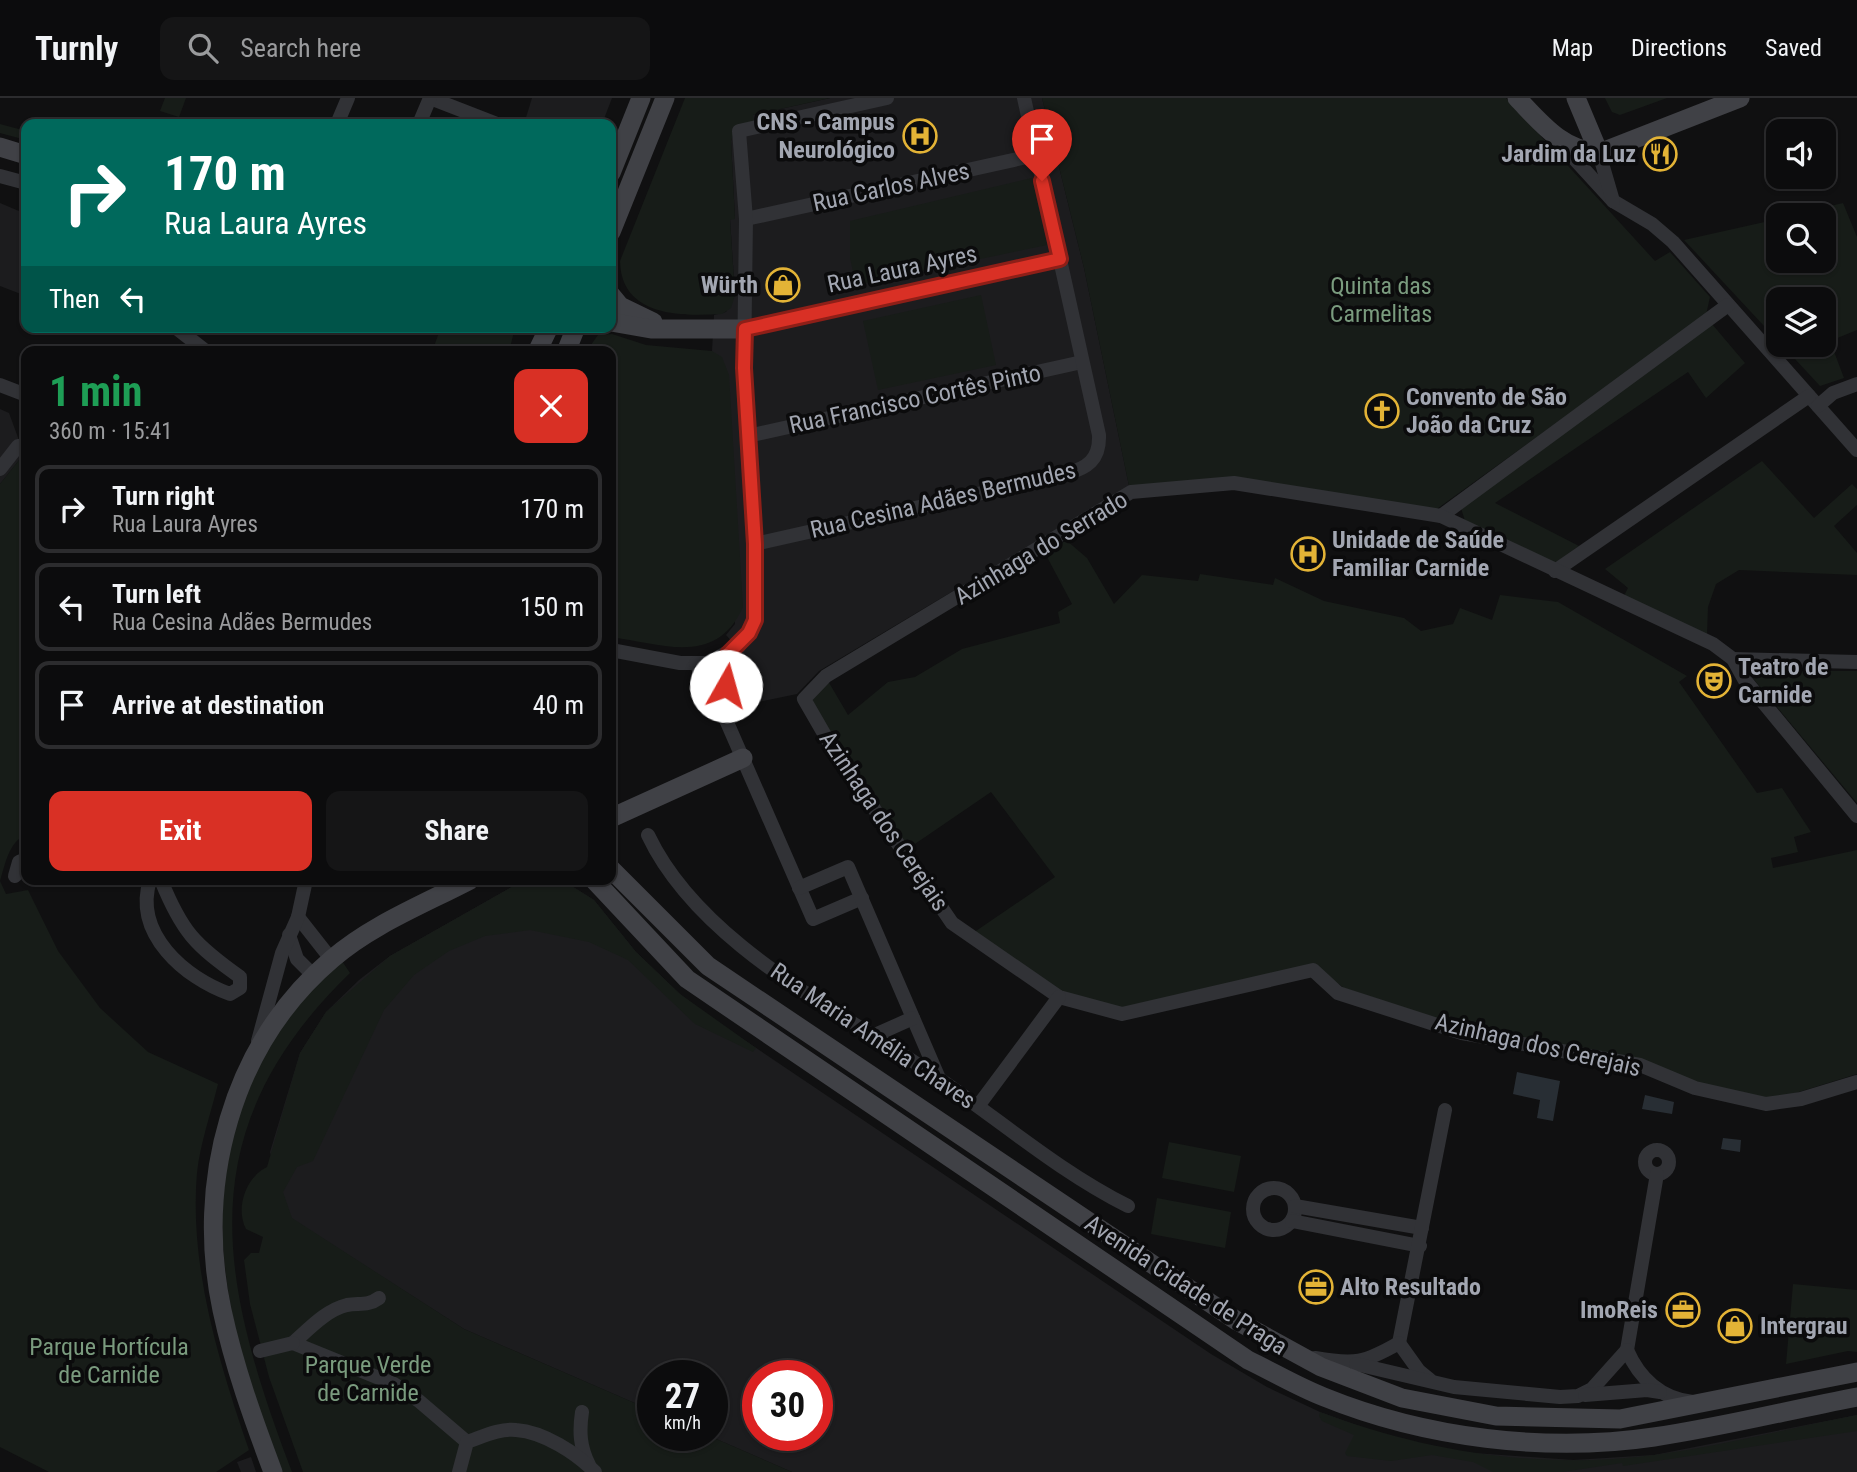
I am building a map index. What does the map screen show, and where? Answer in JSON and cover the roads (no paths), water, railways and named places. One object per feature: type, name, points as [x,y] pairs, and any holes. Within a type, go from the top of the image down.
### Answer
[{"type":"main road","points":[[616,160],[641,98]]},
{"type":"main road","points":[[616,220],[665,98]]},
{"type":"main road","points":[[1517,98],[1558,141],[1585,152],[1599,153],[1740,98]]},
{"type":"main road","points":[[1576,98],[1599,153]]},
{"type":"main road","points":[[0,147],[21,153]]},
{"type":"main road","name":"Rua Laura Ayres","points":[[616,301],[635,315],[670,329]]},
{"type":"main road","name":"Rua Laura Ayres","points":[[616,323],[670,329],[745,329]]},
{"type":"main road","points":[[616,815],[743,758]]},
{"type":"main road","name":"Avenida Cidade de Praga","points":[[616,874],[708,966],[1237,1321],[1321,1367],[1402,1398],[1496,1416],[1620,1419],[1857,1372]]},
{"type":"main road","points":[[273,1472],[232,1354],[215,1267],[216,1176],[224,1132],[237,1088],[256,1049],[292,998],[331,959],[369,934],[461,885]]},
{"type":"main road","name":"Avenida Cidade de Praga","points":[[599,885],[687,979],[1248,1360],[1324,1397],[1387,1419],[1450,1432],[1511,1440],[1589,1442],[1653,1437],[1857,1396]]},
{"type":"street","points":[[339,119],[348,98]]},
{"type":"street","points":[[421,119],[430,98],[485,119]]},
{"type":"street","points":[[616,651],[708,663],[728,654],[744,640],[755,620],[755,544],[745,329],[746,219],[739,131],[887,98]]},
{"type":"street","name":"Rua Cesina Adães Bermudes","points":[[755,544],[1084,469],[1093,461],[1100,448],[1024,98]]},
{"type":"street","points":[[1558,141],[1613,201],[1652,224],[1673,242],[1857,450]]},
{"type":"street","points":[[1599,153],[1613,201]]},
{"type":"street","name":"Rua Carlos Alves","points":[[746,219],[1036,155]]},
{"type":"street","points":[[0,176],[21,182]]},
{"type":"street","name":"Rua Laura Ayres","points":[[745,329],[1060,259]]},
{"type":"street","points":[[1441,516],[1728,305]]},
{"type":"street","points":[[183,333],[199,346]]},
{"type":"street","name":"Rua Francisco Cortês Pinto","points":[[748,436],[1082,362]]},
{"type":"street","points":[[1555,571],[1813,401],[1857,384]]},
{"type":"street","points":[[0,385],[21,393]]},
{"type":"street","points":[[0,469],[18,446],[21,446]]},
{"type":"street","name":"Azinhaga do Serrado","points":[[804,699],[826,676],[1131,492],[1234,483],[1441,516],[1713,644],[1733,659]]},
{"type":"street","points":[[726,720],[728,654]]},
{"type":"street","points":[[1733,659],[1857,662]]},
{"type":"street","points":[[1733,659],[1744,679],[1857,816]]},
{"type":"street","points":[[696,663],[712,698],[726,720],[813,919],[862,898]]},
{"type":"street","name":"Azinhaga dos Cerejais","points":[[804,699],[830,744],[952,923],[1059,997],[1122,1014],[1313,970],[1338,993],[1462,1033],[1640,1065],[1695,1087],[1766,1104],[1801,1099],[1857,1083]]},
{"type":"street","name":"Rua Maria Amélia Chaves","points":[[648,835],[672,877],[728,936],[938,1078],[1084,1183],[1128,1206]]},
{"type":"street","points":[[15,876],[21,861]]},
{"type":"street","points":[[799,888],[848,867],[938,1078]]},
{"type":"street","points":[[149,885],[147,900],[151,929],[163,948],[193,977],[230,994],[240,988],[240,977],[202,950],[189,935],[174,912],[163,885]]},
{"type":"street","points":[[256,1049],[289,934],[298,917],[305,885]]},
{"type":"street","points":[[298,917],[331,959]]},
{"type":"street","points":[[289,934],[290,947],[297,959],[314,975]]},
{"type":"street","points":[[978,1106],[1059,997]]},
{"type":"street","points":[[875,1035],[913,1018]]},
{"type":"street","points":[[1434,1382],[1419,1371],[1399,1343],[1445,1110]]},
{"type":"street","points":[[1578,1396],[1592,1390],[1627,1350],[1657,1174]]},
{"type":"street","points":[[1274,1188],[1287,1193],[1295,1206],[1292,1221],[1281,1230],[1266,1230],[1255,1220],[1252,1206],[1260,1193],[1274,1188]]},
{"type":"street","points":[[1295,1206],[1422,1228]]},
{"type":"street","points":[[1292,1221],[1420,1246]]},
{"type":"street","points":[[260,1351],[293,1343],[319,1319],[346,1306],[371,1304],[379,1298]]},
{"type":"street","points":[[293,1343],[394,1384],[419,1401],[467,1442]]},
{"type":"street","points":[[1356,1364],[1369,1360],[1399,1343]]},
{"type":"street","points":[[1627,1350],[1642,1376],[1660,1392]]},
{"type":"street","points":[[1300,1355],[1499,1394],[1578,1396],[1647,1390],[1682,1401],[1701,1402]]},
{"type":"street","points":[[582,1412],[579,1432],[583,1451],[593,1470]]},
{"type":"street","points":[[467,1442],[494,1432],[516,1430],[550,1441],[593,1470]]},
{"type":"street","points":[[459,1472],[467,1442]]},
{"type":"place","name":"CNS - Campus Neurológico","points":[[920,136]]},
{"type":"place","name":"Jardim da Luz","points":[[1660,154]]},
{"type":"place","name":"Würth","points":[[783,285]]},
{"type":"place","name":"Convento de São João da Cruz","points":[[1382,411]]},
{"type":"place","name":"Unidade de Saúde Familiar Carnide","points":[[1308,554]]},
{"type":"place","name":"Teatro de Carnide","points":[[1714,681]]},
{"type":"place","name":"Alto Resultado","points":[[1316,1287]]},
{"type":"place","name":"ImoReis","points":[[1683,1310]]},
{"type":"place","name":"Intergrau","points":[[1735,1326]]},
{"type":"park label","name":"Quinta das Carmelitas","points":[[1381,300]]},
{"type":"park label","name":"Parque Hortícula de Carnide","points":[[109,1361]]},
{"type":"park label","name":"Parque Verde de Carnide","points":[[368,1379]]}]
